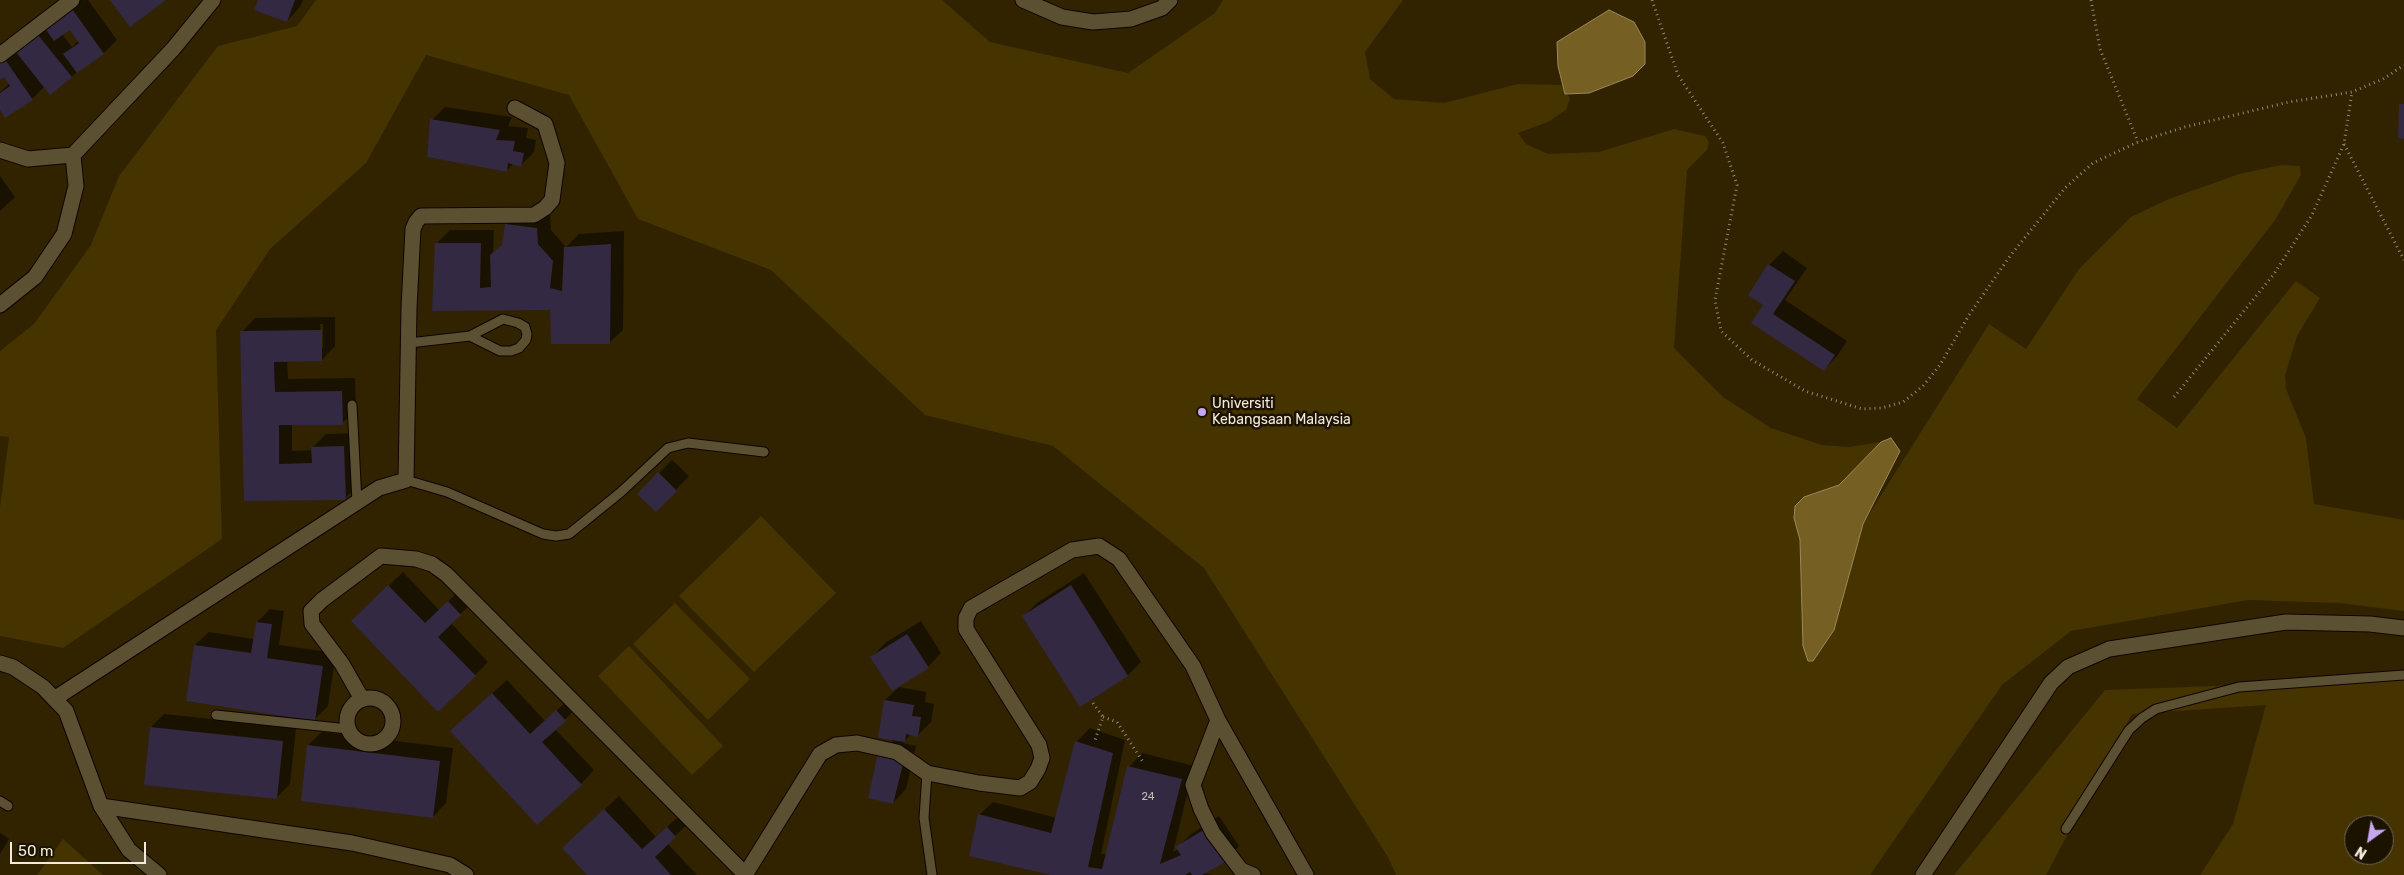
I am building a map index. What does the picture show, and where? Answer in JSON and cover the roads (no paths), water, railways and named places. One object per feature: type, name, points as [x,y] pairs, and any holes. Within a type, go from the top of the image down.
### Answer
[{"type":"street","points":[[0,55],[72,0]]},
{"type":"street","points":[[0,150],[28,159],[73,155],[173,49],[213,0]]},
{"type":"street","points":[[1023,0],[1062,16],[1093,22],[1131,19],[1162,8],[1170,0]]},
{"type":"street","points":[[54,699],[378,488],[406,480],[409,308],[413,229],[421,216],[534,215],[545,208],[552,200],[557,163],[545,124],[515,108]]},
{"type":"street","points":[[0,305],[35,277],[64,234],[76,186],[73,155]]},
{"type":"street","points":[[362,699],[342,664],[312,624],[311,611],[322,600],[381,556],[432,564],[446,574],[745,875],[820,754],[836,745],[857,743],[897,752],[927,774],[1020,788],[1030,782],[1038,770],[1042,758],[1039,745],[966,629],[966,618],[971,608],[1072,550],[1098,546],[1119,559],[1193,666],[1218,720],[1306,875]]},
{"type":"street","points":[[1923,875],[2051,682],[2068,667],[2109,650],[2286,622],[2370,624],[2404,628]]},
{"type":"street","points":[[0,663],[13,667],[42,687],[66,711],[101,806],[129,850],[159,875]]},
{"type":"street","points":[[370,698],[385,702],[393,716],[392,731],[387,737],[374,744],[358,741],[348,729],[348,715],[351,708],[362,699],[370,698]]},
{"type":"street","points":[[1218,720],[1193,785],[1201,809],[1213,833],[1241,870],[1253,875]]},
{"type":"street","points":[[101,806],[352,843],[450,865],[466,875]]},
{"type":"lane","points":[[409,343],[470,336],[503,319],[518,323],[527,334],[526,340],[519,348],[511,351],[500,351],[470,336]]},
{"type":"lane","points":[[352,405],[358,502]]},
{"type":"lane","points":[[406,480],[447,492],[543,534],[556,536],[568,534],[621,492],[668,448],[688,443],[764,452]]},
{"type":"lane","points":[[2066,829],[2130,730],[2142,718],[2156,709],[2239,687],[2404,675]]},
{"type":"lane","points":[[216,715],[348,729]]},
{"type":"lane","points":[[927,774],[924,818],[932,875]]},
{"type":"place","name":"Universiti Kebangsaan Malaysia","points":[[1202,412]]}]
